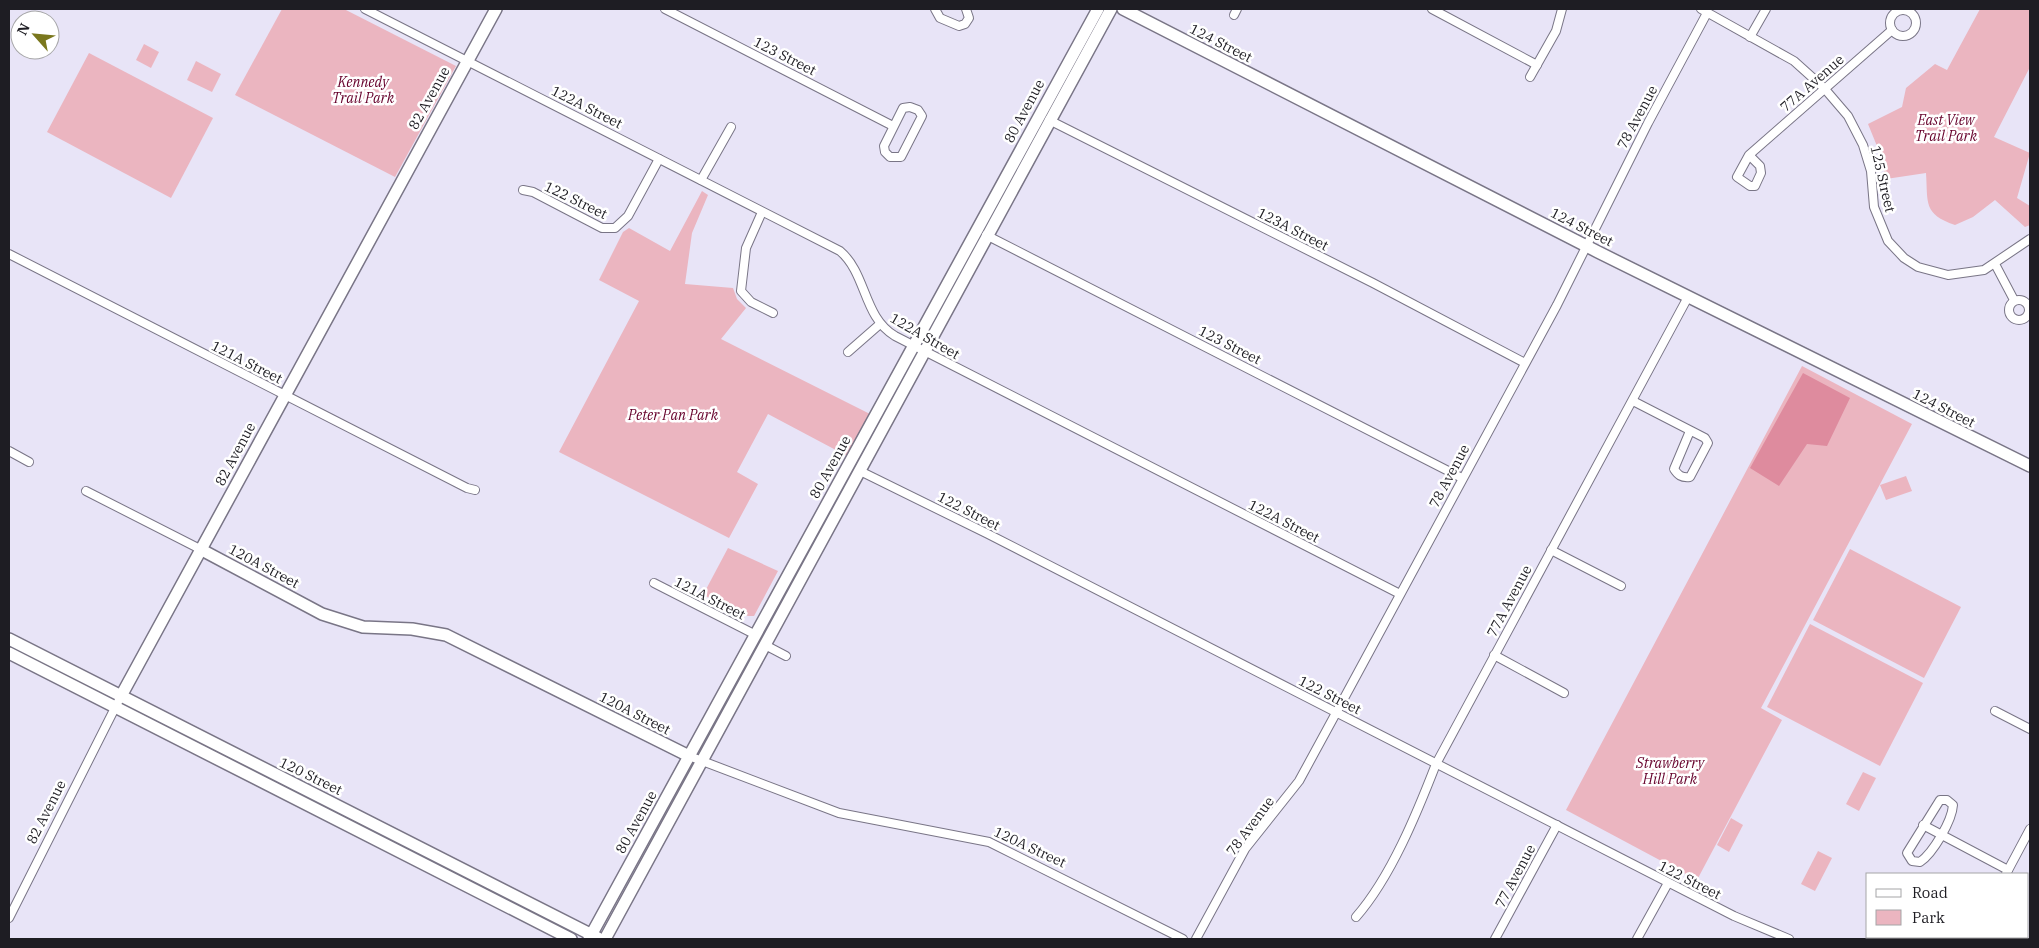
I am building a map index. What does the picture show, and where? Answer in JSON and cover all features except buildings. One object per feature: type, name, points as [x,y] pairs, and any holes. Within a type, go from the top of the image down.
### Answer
[{"type":"main road","name":"82 Avenue","points":[[121,696],[283,395],[343,291],[496,9]]},
{"type":"main road","name":"80 Avenue","points":[[605,939],[860,471],[918,348],[994,200],[1098,9]]},
{"type":"main road","name":"80 Avenue","points":[[594,938],[689,756],[799,556],[918,348],[986,235],[1111,9]]},
{"type":"main road","name":"124 Street","points":[[1123,9],[1586,246],[2030,466]]},
{"type":"main road","points":[[1049,120],[1048,109],[1056,92],[1057,83]]},
{"type":"main road","points":[[986,235],[985,225],[994,208],[994,200]]},
{"type":"main road","name":"120A Street","points":[[200,549],[322,614],[363,627],[412,629],[446,635],[689,756]]},
{"type":"main road","points":[[765,645],[764,631],[796,571],[799,556]]},
{"type":"main road","points":[[744,684],[742,674],[757,644],[756,636]]},
{"type":"main road","name":"120 Street","points":[[9,639],[377,825],[594,938]]},
{"type":"main road","name":"120 Street","points":[[9,653],[571,939]]},
{"type":"main road","points":[[310,806],[319,805],[333,811],[340,807]]},
{"type":"main road","points":[[347,826],[354,822],[368,826],[377,825]]},
{"type":"street","name":"122A Street","points":[[365,9],[835,248],[846,256],[880,324],[918,348],[1400,594]]},
{"type":"street","name":"123 Street","points":[[665,9],[894,126]]},
{"type":"street","points":[[935,9],[940,18],[959,26],[967,22],[969,14],[967,9]]},
{"type":"street","points":[[1432,9],[1536,65]]},
{"type":"street","points":[[1530,77],[1556,31],[1562,9]]},
{"type":"street","points":[[1750,36],[1766,9]]},
{"type":"street","name":"78 Avenue","points":[[1196,939],[1246,849],[1299,781],[1337,713],[1525,363],[1704,11]]},
{"type":"street","name":"125 Street","points":[[1704,11],[1794,61],[1824,88],[1848,116],[1863,145],[1871,171],[1874,207],[1888,241],[1904,258],[1918,267],[1948,275],[1984,270],[2030,239]]},
{"type":"street","name":"77A Avenue","points":[[1749,155],[1892,30]]},
{"type":"street","points":[[910,106],[918,110],[922,116],[901,158],[890,156],[885,152],[884,146],[894,126],[903,108],[910,106]]},
{"type":"street","name":"123A Street","points":[[1049,120],[1373,283],[1525,363]]},
{"type":"street","points":[[701,180],[731,127]]},
{"type":"street","name":"122 Street","points":[[523,190],[533,192],[602,228],[618,227],[628,216],[659,158]]},
{"type":"street","points":[[762,212],[746,248],[742,291],[751,302],[773,313]]},
{"type":"street","name":"123 Street","points":[[986,235],[1462,478]]},
{"type":"street","name":"121A Street","points":[[9,254],[283,395],[467,488],[475,490]]},
{"type":"street","points":[[1995,264],[2014,300]]},
{"type":"street","name":"77A Avenue","points":[[1356,917],[1370,901],[1415,818],[1436,764],[1688,297]]},
{"type":"street","points":[[848,352],[880,324]]},
{"type":"street","points":[[1633,400],[1705,438],[1708,444],[1695,470],[1690,477],[1684,478],[1678,475],[1674,469],[1690,431]]},
{"type":"street","points":[[9,451],[29,462]]},
{"type":"street","name":"122 Street","points":[[860,471],[1668,883],[1734,916],[1789,939]]},
{"type":"street","name":"120A Street","points":[[86,492],[200,549]]},
{"type":"street","points":[[1551,550],[1621,586]]},
{"type":"street","name":"121A Street","points":[[654,583],[756,636]]},
{"type":"street","points":[[765,645],[786,656]]},
{"type":"street","points":[[1494,655],[1564,693]]},
{"type":"street","name":"82 Avenue","points":[[9,918],[121,696]]},
{"type":"street","points":[[1995,711],[2030,729]]},
{"type":"street","name":"120A Street","points":[[689,756],[839,813],[989,842],[1183,939]]},
{"type":"street","points":[[1938,800],[1946,800],[1953,805],[1952,814],[1941,834],[1924,860],[1920,862],[1912,861],[1907,853],[1938,800]]},
{"type":"street","name":"77 Avenue","points":[[1495,939],[1557,825]]},
{"type":"street","points":[[1923,825],[2007,872],[2030,829]]},
{"type":"street","points":[[1637,939],[1668,883]]},
{"type":"green space","name":"Kennedy Trail Park","points":[[282,9],[344,9],[456,66],[395,177],[235,95]]},
{"type":"green space","name":"East View Trail Park","points":[[1980,9],[2030,9],[2030,67],[1994,137],[2030,153],[2017,198],[2030,206],[2030,225],[2025,227],[1995,200],[1973,217],[1955,225],[1937,216],[1929,206],[1926,173],[1886,179],[1879,151],[1868,124],[1902,107],[1906,88],[1935,64],[1947,70]]},
{"type":"green space","points":[[144,44],[159,52],[151,68],[136,60]]},
{"type":"green space","points":[[89,53],[213,118],[171,198],[47,132]]},
{"type":"green space","points":[[196,61],[221,74],[212,92],[187,80]]},
{"type":"green space","name":"Peter Pan Park","points":[[702,191],[708,195],[692,233],[685,284],[733,288],[737,299],[746,308],[721,339],[872,415],[849,457],[768,414],[737,472],[758,484],[729,538],[559,452],[639,301],[599,280],[623,232],[629,228],[670,251]]},
{"type":"green space","name":"Strawberry Hill Park","points":[[1802,366],[1912,424],[1761,708],[1782,720],[1697,880],[1566,810]]},
{"type":"green space","points":[[1906,476],[1912,491],[1886,500],[1880,485]]},
{"type":"green space","points":[[728,548],[778,571],[754,616],[748,616],[703,595]]},
{"type":"green space","points":[[1850,549],[1961,607],[1924,678],[1813,620]]},
{"type":"green space","points":[[1810,624],[1923,683],[1880,766],[1767,707]]},
{"type":"green space","points":[[1863,772],[1876,778],[1859,811],[1846,804]]},
{"type":"green space","points":[[1731,818],[1743,825],[1729,852],[1717,845]]},
{"type":"green space","points":[[1818,851],[1832,858],[1815,891],[1801,884]]},
{"type":"shaded area","points":[[1803,373],[1850,398],[1827,446],[1807,444],[1779,486],[1750,468]]}]
